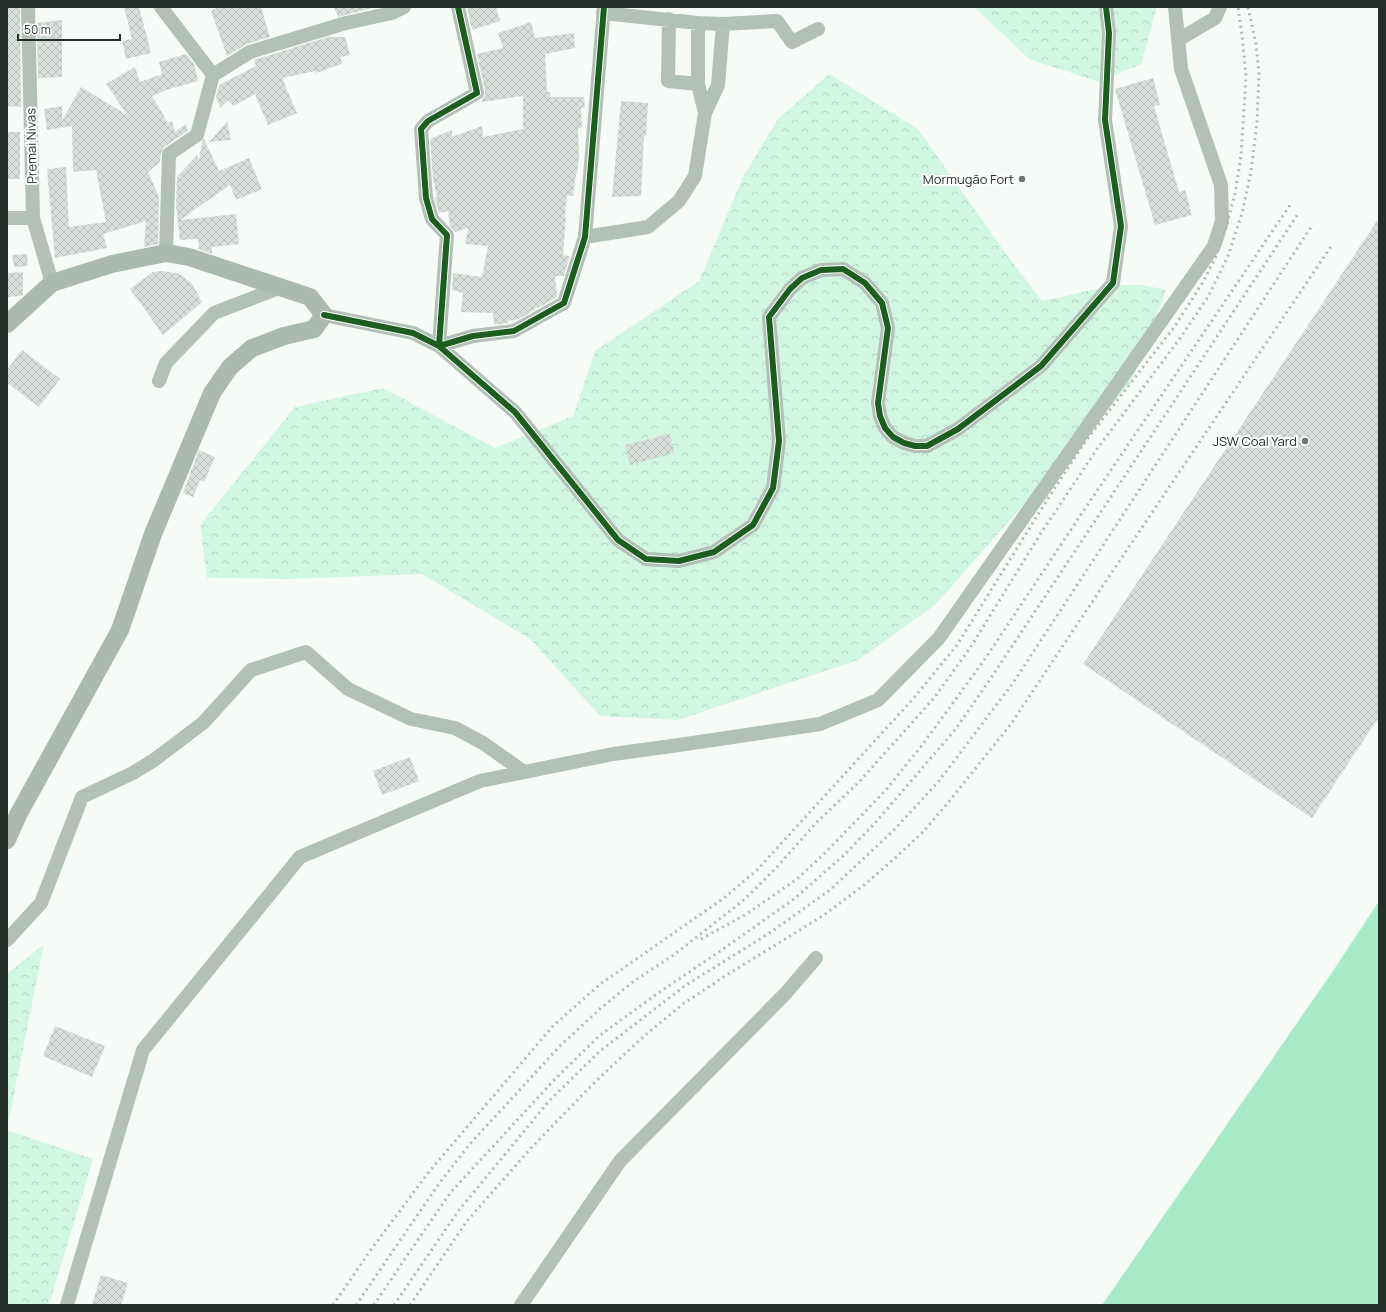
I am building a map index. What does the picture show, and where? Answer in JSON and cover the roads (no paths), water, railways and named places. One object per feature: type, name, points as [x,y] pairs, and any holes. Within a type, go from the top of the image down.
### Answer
[{"type":"main road","points":[[7,324],[52,283],[112,264],[166,253],[189,257],[310,297],[324,314],[314,328],[284,336],[252,348],[230,367],[212,393],[153,534],[120,630],[18,815],[7,840]]},
{"type":"street","name":"Premai Nivas","points":[[28,7],[33,218],[52,283]]},
{"type":"street","points":[[161,7],[213,75]]},
{"type":"street","points":[[166,253],[169,154],[197,135],[213,75],[250,52],[346,23],[392,13],[404,7]]},
{"type":"street","points":[[438,346],[447,235],[432,220],[426,198],[421,129],[428,121],[477,93],[458,7]]},
{"type":"street","points":[[324,314],[413,333],[438,346],[515,412],[618,540],[646,559],[680,561],[714,552],[753,525],[773,488],[779,441],[769,317],[790,289],[802,278],[821,270],[843,269],[865,283],[882,303],[888,328],[878,403],[880,416],[885,428],[893,437],[904,443],[915,446],[926,446],[958,429],[1041,366],[1113,283],[1121,226],[1105,120],[1109,33],[1106,7]]},
{"type":"street","points":[[67,1305],[143,1050],[300,857],[480,781],[613,754],[820,724],[878,700],[939,638],[1214,246],[1222,221],[1221,185],[1181,68],[1175,7]]},
{"type":"street","points":[[1178,40],[1215,18],[1220,7]]},
{"type":"street","points":[[438,346],[473,336],[514,331],[564,303],[585,237],[603,10],[698,23],[723,24],[777,21],[792,42],[818,30]]},
{"type":"street","points":[[669,19],[668,81],[698,84]]},
{"type":"street","points":[[698,23],[698,84],[705,113]]},
{"type":"street","points":[[585,237],[648,227],[679,201],[695,176],[705,113],[718,85],[723,24]]},
{"type":"street","points":[[7,218],[33,218]]},
{"type":"street","points":[[159,381],[166,363],[214,314],[279,288]]},
{"type":"street","points":[[7,940],[41,903],[82,797],[133,773],[154,760],[203,723],[251,670],[306,652],[348,689],[411,719],[455,728],[483,743],[524,772]]},
{"type":"street","points":[[521,1305],[620,1161],[785,994],[816,958]]},
{"type":"railway","points":[[333,1305],[370,1251],[428,1173],[552,1027],[599,985],[724,898],[757,870],[913,699],[957,645],[1047,500],[1085,442],[1175,326],[1203,282],[1216,256],[1225,231],[1235,194],[1241,156],[1246,76],[1238,7]]},
{"type":"railway","points":[[356,1305],[438,1185],[469,1145],[559,1047],[602,1007],[634,981],[675,954],[745,899],[777,867],[816,823],[859,782],[934,698],[970,648],[1041,533],[1097,449],[1181,337],[1208,297],[1228,256],[1243,210],[1251,171],[1257,123],[1259,74],[1256,44],[1248,7]]},
{"type":"railway","points":[[701,939],[745,915],[797,879],[825,853],[885,791],[923,744],[985,659],[1290,205]]},
{"type":"railway","points":[[374,1305],[451,1192],[555,1079],[599,1036],[794,899],[843,856],[875,823],[955,730],[1298,214]]},
{"type":"railway","points":[[394,1305],[459,1210],[549,1101],[600,1051],[686,985],[768,934],[830,890],[893,831],[939,781],[1013,683],[1313,224]]},
{"type":"railway","points":[[410,1305],[467,1221],[531,1148],[597,1080],[644,1036],[683,1004],[725,976],[824,915],[864,885],[923,832],[1011,724],[1332,245]]},
{"type":"place","name":"Mormugão Fort","points":[[1022,179]]},
{"type":"place","name":"JSW Coal Yard","points":[[1305,441]]}]
